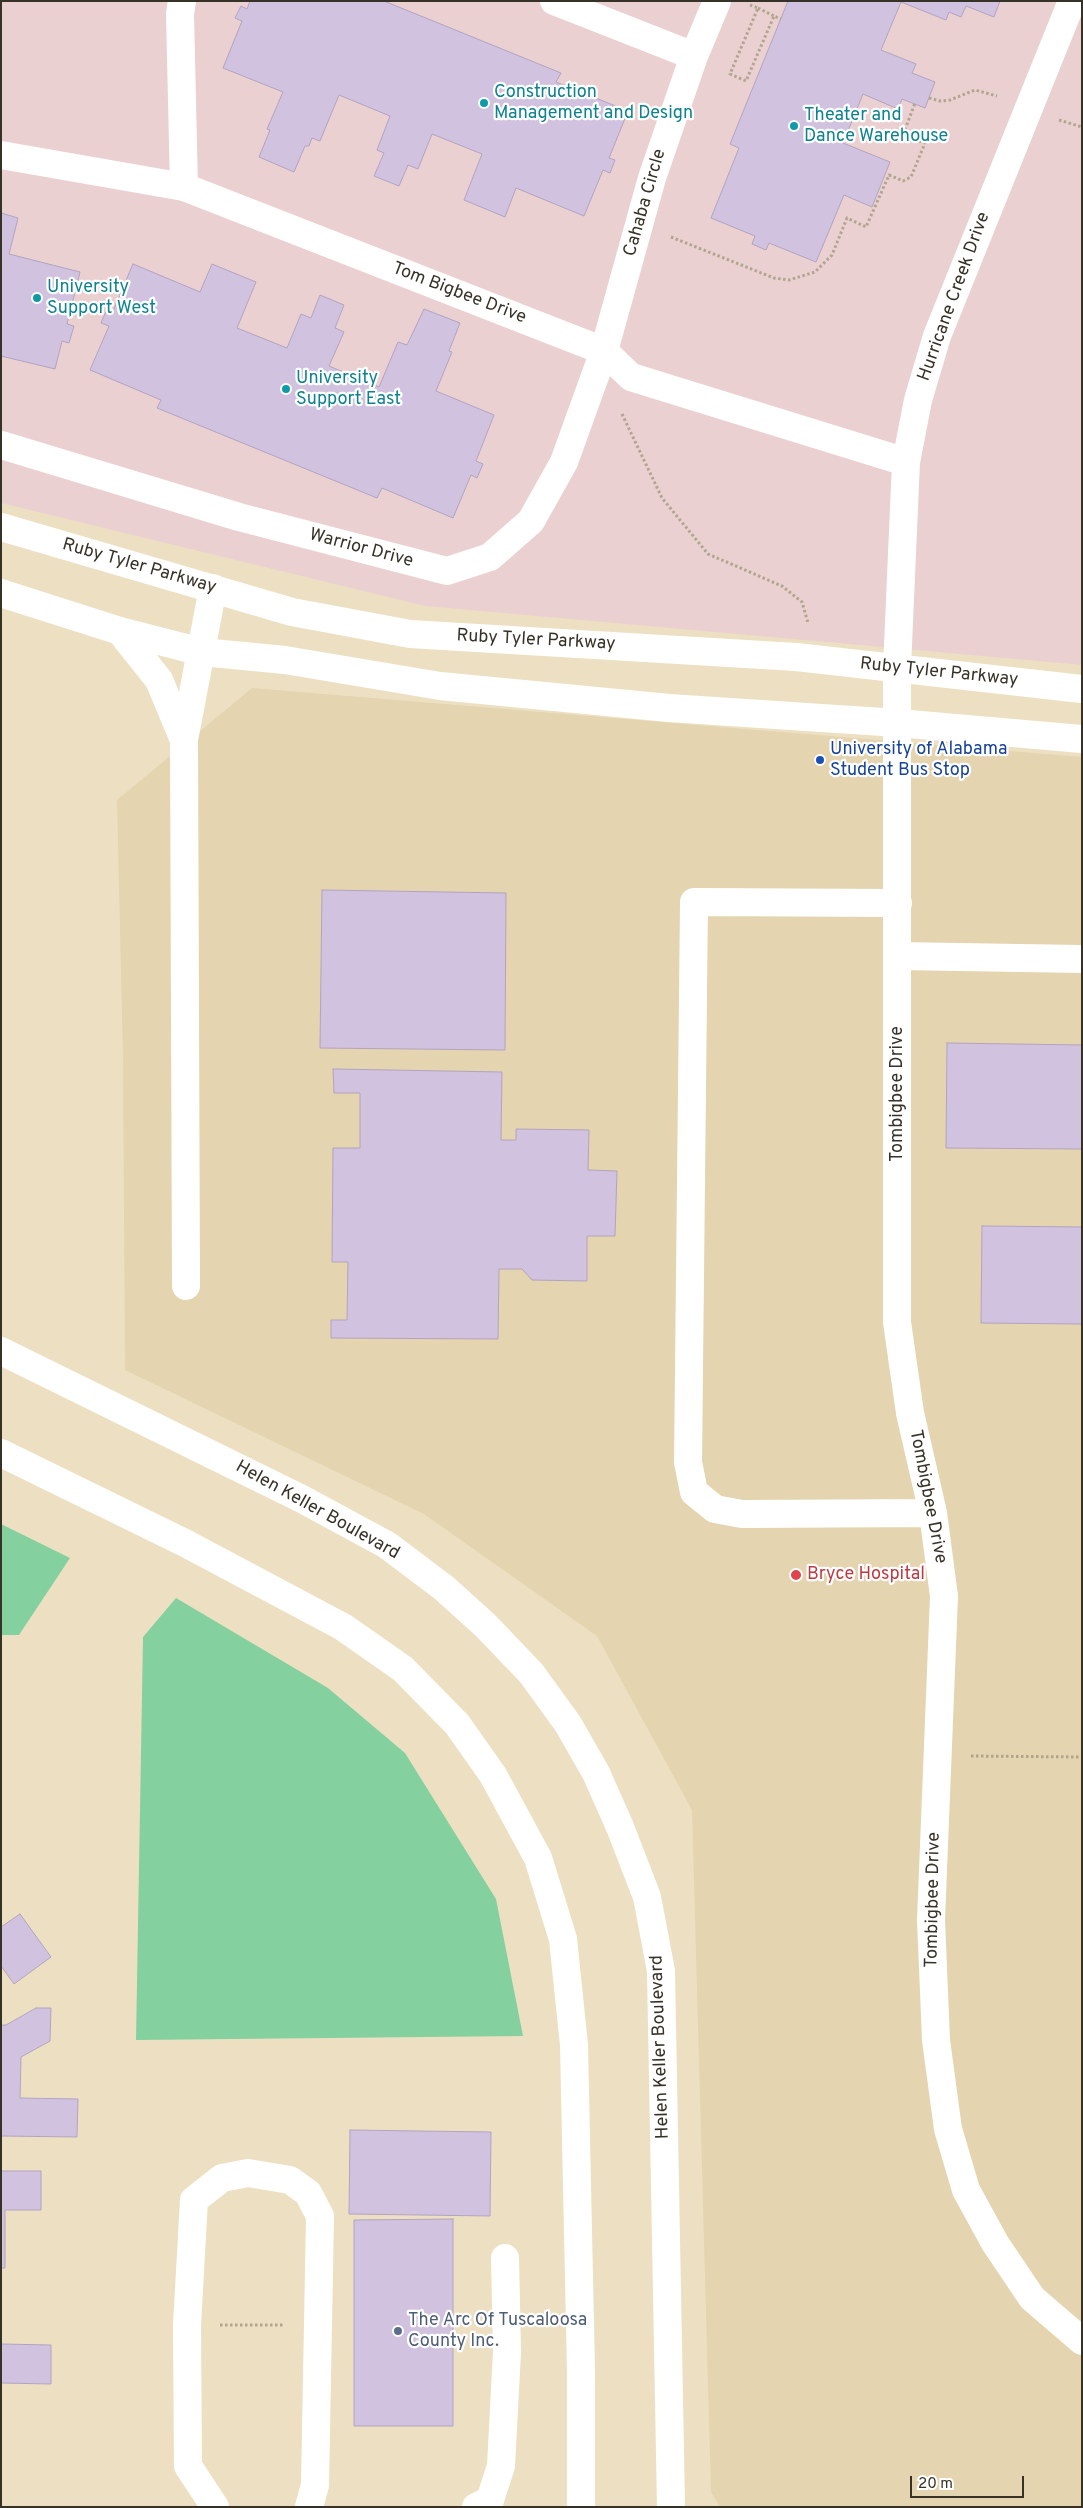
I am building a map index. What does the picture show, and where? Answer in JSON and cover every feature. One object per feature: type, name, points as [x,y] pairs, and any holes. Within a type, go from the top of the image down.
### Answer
[{"type":"street","points":[[182,1],[180,14],[184,187]]},
{"type":"street","points":[[554,1],[694,56]]},
{"type":"street","name":"Cahaba Circle","points":[[604,351],[652,178],[694,56],[717,1]]},
{"type":"street","name":"Hurricane Creek Drive","points":[[898,668],[906,462],[918,400],[937,336],[1072,1]]},
{"type":"street","name":"Tom Bigbee Drive","points":[[1,154],[184,187],[604,351],[631,377],[906,462]]},
{"type":"street","name":"Warrior Drive","points":[[1,445],[239,517],[447,571],[490,557],[531,521],[564,462],[604,351]]},
{"type":"street","name":"Ruby Tyler Parkway","points":[[1,527],[292,612],[410,634],[638,646],[796,657],[1082,689]]},
{"type":"street","points":[[186,1286],[184,740],[213,588]]},
{"type":"street","points":[[1,594],[120,631],[202,652],[285,660],[440,686],[669,708],[898,723],[1082,739]]},
{"type":"street","points":[[120,631],[159,680],[184,740]]},
{"type":"street","name":"Tombigbee Drive","points":[[898,668],[897,1322],[910,1413],[933,1513],[944,1596],[931,1920],[936,2040],[948,2129],[966,2190],[995,2243],[1032,2298],[1082,2341]]},
{"type":"street","points":[[898,902],[694,902],[688,1462],[694,1492],[715,1509],[742,1514],[933,1513]]},
{"type":"street","points":[[898,956],[1082,959]]},
{"type":"street","name":"Helen Keller Boulevard","points":[[1,1351],[302,1499],[387,1546],[444,1588],[485,1625],[531,1673],[568,1724],[596,1772],[644,1888],[661,1971],[671,2507]]},
{"type":"street","points":[[1,1453],[185,1543],[343,1627],[409,1676],[457,1724],[494,1775],[538,1858],[563,1939],[574,2045],[581,2370],[581,2507]]},
{"type":"street","points":[[214,2507],[188,2466],[187,2324],[194,2200],[222,2178],[248,2173],[290,2180],[308,2194],[320,2216],[314,2484],[309,2507]]},
{"type":"street","points":[[476,2507],[490,2500],[501,2466],[507,2352],[505,2258]]},
{"type":"path","points":[[745,2],[781,19]]},
{"type":"path","points":[[758,8],[730,74],[746,81],[774,16]]},
{"type":"path","points":[[929,98],[940,101],[950,100],[975,90],[1001,97]]},
{"type":"path","points":[[663,234],[774,278],[788,280],[815,272],[832,255],[848,218],[866,227],[888,175],[903,181],[911,177],[925,142],[902,135],[915,103]]},
{"type":"path","points":[[1056,119],[1082,127]]},
{"type":"path","points":[[622,414],[636,448],[662,498],[708,554],[782,586],[802,602],[808,625]]},
{"type":"path","points":[[938,1755],[1082,1757]]},
{"type":"path","points":[[187,2324],[318,2326]]},
{"type":"shaded area","points":[[1,1],[1082,1],[1082,665],[425,606],[1,503]]},
{"type":"shaded area","name":"Bryce Hospital","points":[[252,688],[1082,757],[1082,2507],[720,2507],[711,2492],[692,1810],[597,1636],[424,1514],[125,1370],[123,1056],[117,800]]},
{"type":"green space","points":[[1,1524],[70,1558],[19,1635],[1,1635]]},
{"type":"green space","points":[[176,1598],[328,1688],[405,1753],[496,1899],[523,2036],[136,2040],[143,1637]]},
{"type":"building","name":"Construction Management and Design","points":[[250,1],[384,1],[561,73],[556,82],[628,111],[609,158],[615,160],[610,173],[603,170],[584,216],[516,188],[505,217],[464,200],[482,154],[432,134],[418,169],[408,165],[399,186],[374,176],[384,153],[377,150],[390,116],[339,95],[320,141],[312,138],[309,146],[305,146],[294,172],[259,157],[270,130],[267,129],[283,92],[223,68],[242,21],[235,18],[241,6],[247,9]]},
{"type":"building","name":"Theater and Dance Warehouse","points":[[788,1],[1000,1],[994,17],[966,6],[961,17],[949,12],[946,20],[901,2],[881,50],[916,64],[912,73],[935,82],[925,108],[902,99],[898,109],[863,94],[843,143],[890,162],[872,207],[844,195],[816,262],[769,243],[766,250],[752,244],[755,236],[711,218],[739,148],[730,144]]},
{"type":"building","name":"University Support West","points":[[1,213],[18,218],[9,254],[80,272],[67,324],[74,326],[69,343],[62,341],[55,369],[1,356]]},
{"type":"building","name":"University Support East","points":[[133,264],[200,292],[212,264],[256,282],[237,328],[287,348],[301,314],[311,318],[320,295],[344,305],[335,328],[344,332],[329,366],[379,387],[398,342],[407,345],[424,309],[460,323],[449,351],[452,352],[436,391],[494,415],[476,461],[483,464],[477,478],[471,475],[453,518],[382,488],[377,498],[157,408],[161,400],[90,370],[109,326],[101,323],[107,309],[113,311]]},
{"type":"building","points":[[322,890],[506,893],[505,1050],[320,1048]]},
{"type":"building","points":[[947,1043],[1082,1045],[1082,1149],[946,1148]]},
{"type":"building","points":[[333,1069],[502,1072],[501,1140],[516,1140],[516,1129],[589,1130],[588,1170],[617,1171],[615,1236],[587,1236],[587,1281],[532,1280],[522,1269],[499,1269],[498,1339],[331,1338],[331,1320],[347,1320],[348,1262],[332,1262],[333,1148],[360,1148],[360,1093],[334,1093]]},
{"type":"building","points":[[982,1226],[1082,1227],[1082,1324],[981,1323]]},
{"type":"building","points":[[20,1914],[51,1957],[14,1984],[1,1966],[1,1927]]},
{"type":"building","points":[[36,2008],[51,2008],[50,2041],[21,2057],[20,2098],[78,2099],[77,2137],[1,2136],[1,2025],[6,2025]]},
{"type":"building","points":[[350,2130],[491,2132],[490,2216],[349,2214]]},
{"type":"building","points":[[1,2171],[41,2171],[41,2210],[5,2210],[5,2268],[1,2268]]},
{"type":"building","points":[[453,2219],[453,2426],[354,2426],[354,2220]]},
{"type":"building","points":[[1,2344],[51,2345],[51,2384],[1,2383]]},
{"type":"place","name":"Construction Management and Design","points":[[484,103]]},
{"type":"place","name":"Theater and Dance Warehouse","points":[[794,126]]},
{"type":"place","name":"University Support West","points":[[37,298]]},
{"type":"place","name":"University Support East","points":[[286,389]]},
{"type":"place","name":"University of Alabama Student Bus Stop","points":[[820,760]]},
{"type":"place","name":"Bryce Hospital","points":[[796,1575]]},
{"type":"place","name":"The Arc Of Tuscaloosa County Inc.","points":[[398,2331]]}]
